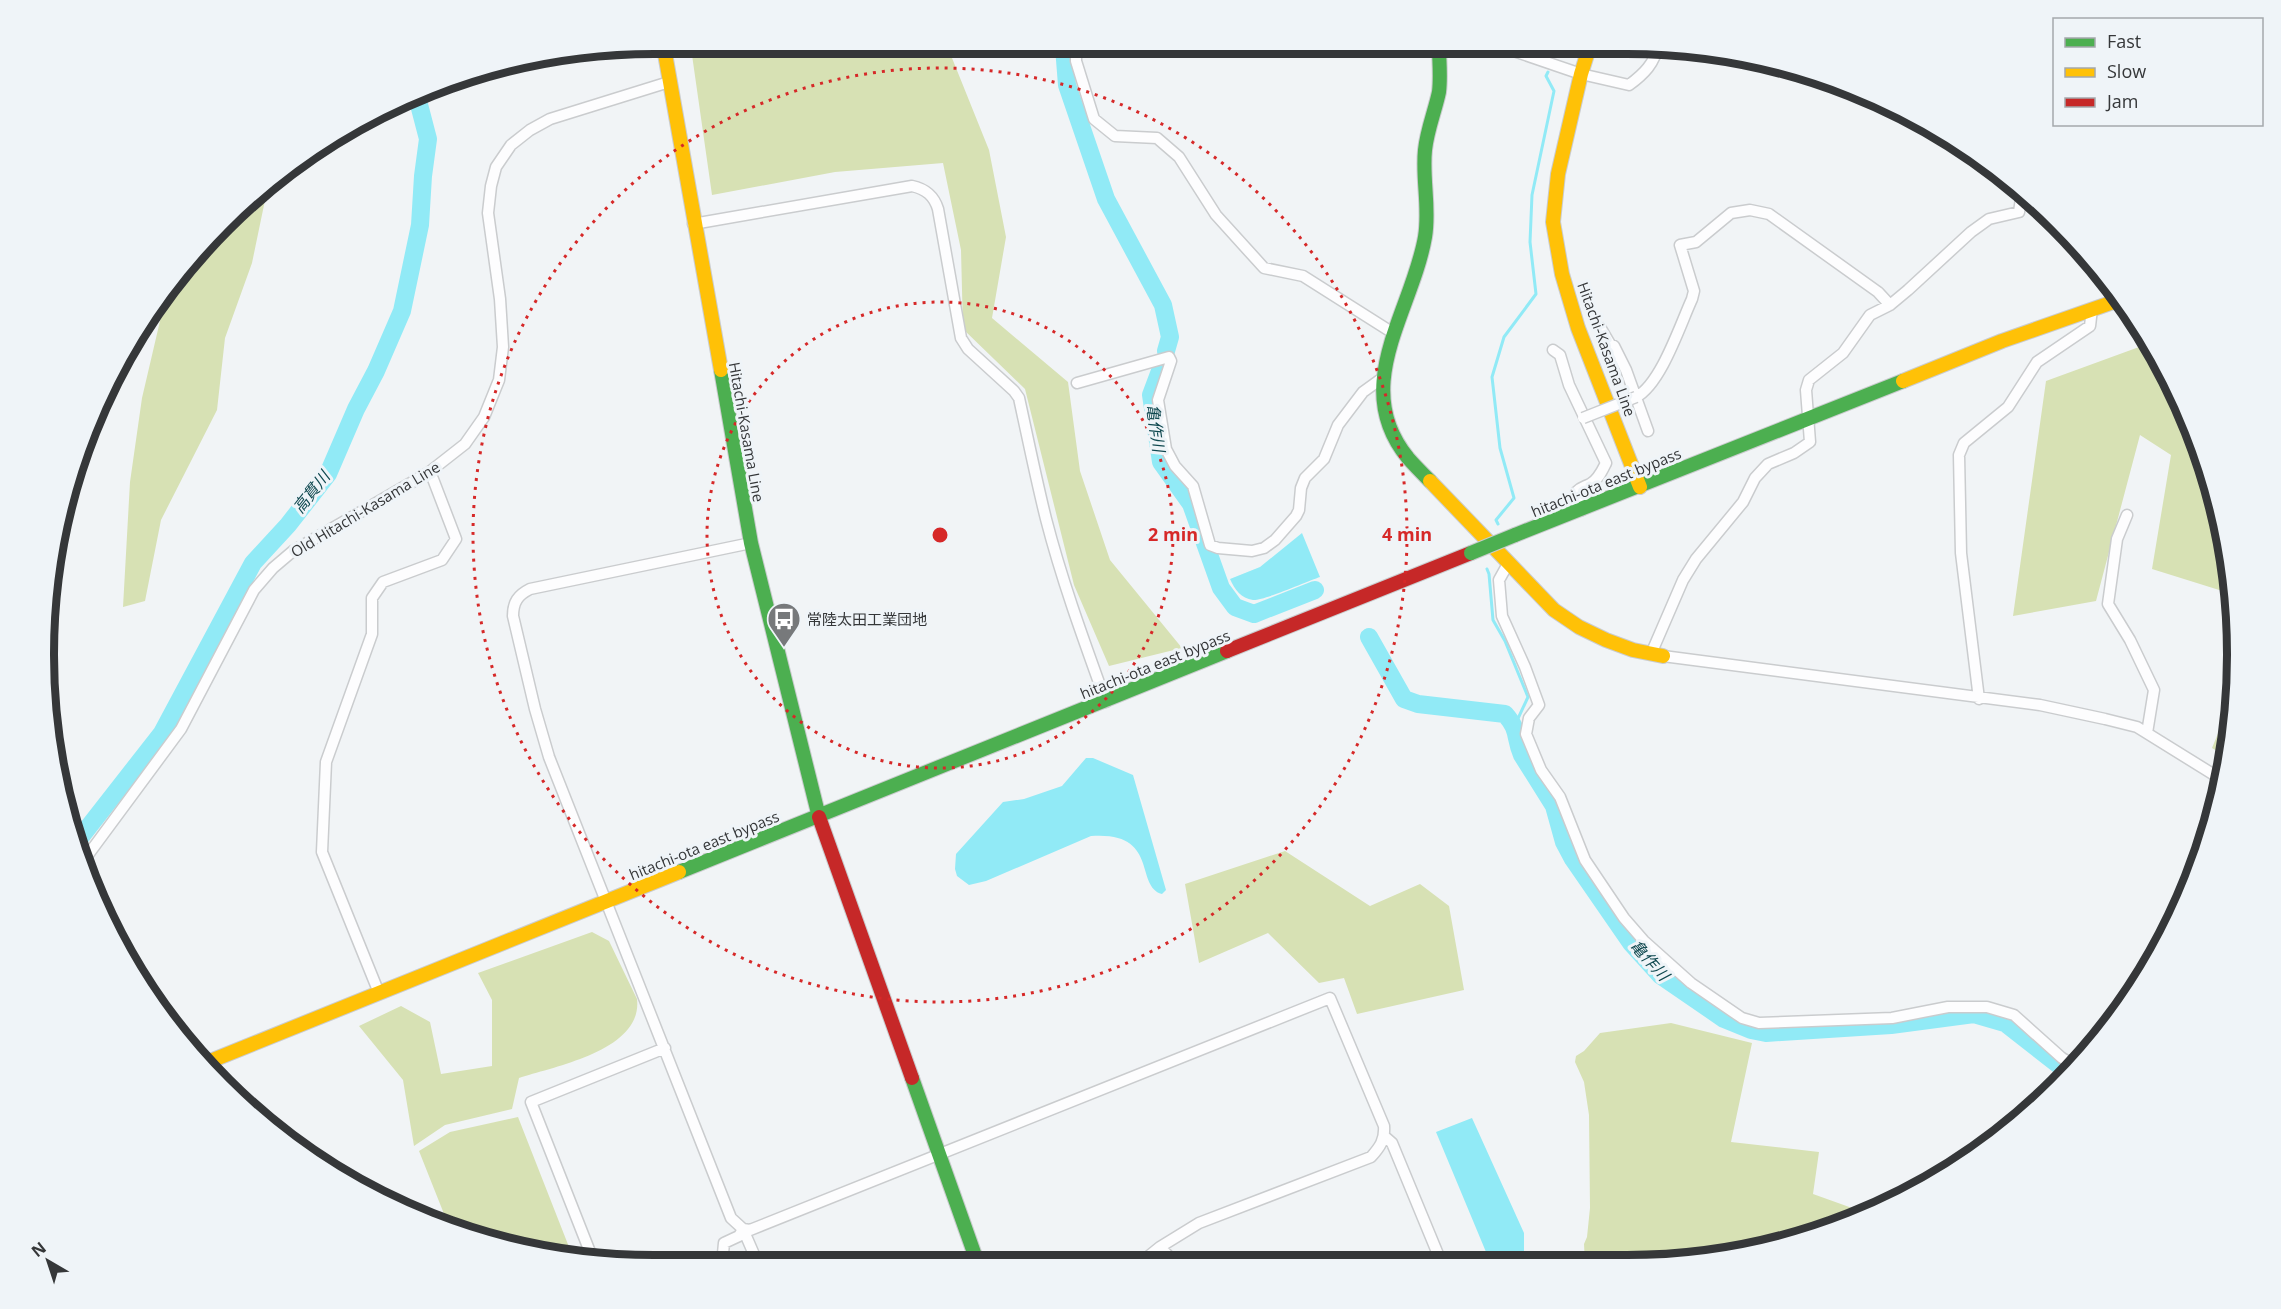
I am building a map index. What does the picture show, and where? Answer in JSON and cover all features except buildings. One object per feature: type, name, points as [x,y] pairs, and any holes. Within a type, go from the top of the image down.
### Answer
[{"type":"main road","name":"Hitachi-Kasama Line","points":[[664,54],[750,543],[819,818],[975,1255]]},
{"type":"main road","points":[[1438,54],[1440,83],[1425,150],[1427,197],[1425,236],[1414,284],[1393,333],[1381,379],[1385,416],[1390,430],[1402,450],[1554,610],[1573,625],[1615,645],[1657,655]]},
{"type":"main road","name":"Hitachi-Kasama Line","points":[[1587,54],[1558,174],[1553,222],[1562,274],[1578,328],[1640,487]]},
{"type":"main road","name":"hitachi-ota east bypass","points":[[212,1060],[2002,341],[2113,303]]},
{"type":"street","points":[[1076,54],[1076,61],[1094,119],[1115,136],[1157,138],[1179,157],[1216,215],[1264,268],[1303,276],[1393,333]]},
{"type":"street","points":[[1522,54],[1581,74],[1629,85],[1650,67],[1657,55]]},
{"type":"street","name":"Old Hitachi-Kasama Line","points":[[88,854],[181,729],[254,590],[273,568],[293,551],[428,473],[465,444],[484,417],[499,380],[503,347],[500,299],[488,213],[496,167],[511,146],[530,130],[550,119],[669,82]]},
{"type":"street","points":[[693,224],[912,186],[922,188],[935,201],[958,331],[968,349],[1019,398],[1048,528],[1079,627],[1106,702]]},
{"type":"street","points":[[2021,202],[2019,212],[1989,219],[1971,232],[1890,304],[1870,315],[1843,353],[1809,380],[1806,390],[1810,442],[1794,453],[1768,464],[1755,478],[1743,502],[1696,559],[1683,579],[1657,655],[1979,699],[2040,705],[2126,724],[2147,733],[2214,775]]},
{"type":"street","points":[[1583,418],[1636,397],[1645,392],[1656,379],[1694,291],[1680,245],[1696,242],[1731,213],[1750,210],[1769,214],[1878,292],[1890,304]]},
{"type":"street","points":[[1979,699],[1961,553],[1959,455],[1964,443],[2008,407],[2037,362],[2090,326],[2092,309]]},
{"type":"street","points":[[1600,327],[1610,344],[1614,346],[1648,431]]},
{"type":"street","points":[[1553,350],[1560,355],[1569,385],[1583,418],[1606,463],[1601,474],[1594,481],[1576,492],[1582,510]]},
{"type":"street","points":[[1077,383],[1169,357],[1171,361],[1158,400],[1166,449],[1175,466],[1192,486],[1210,544],[1218,548],[1252,551],[1270,545],[1291,522],[1299,510],[1301,488],[1305,478],[1324,459],[1338,425],[1363,392],[1381,379]]},
{"type":"street","points":[[380,993],[321,852],[326,762],[372,634],[372,597],[383,582],[442,560],[456,539],[433,479],[428,473]]},
{"type":"street","points":[[2127,515],[2117,539],[2108,604],[2130,640],[2154,690],[2147,733]]},
{"type":"street","points":[[750,543],[531,589],[517,598],[513,606],[513,616],[549,757],[731,1218],[743,1229],[754,1255]]},
{"type":"street","points":[[1509,562],[1499,580],[1502,616],[1525,666],[1539,705],[1529,718],[1526,734],[1541,770],[1560,797],[1585,860],[1624,918],[1644,941],[1691,983],[1742,1018],[1759,1023],[1892,1018],[1948,1007],[1987,1007],[2014,1015],[2068,1061]]},
{"type":"street","points":[[743,1229],[750,1230],[1330,998],[1384,1126],[1380,1148],[1371,1157],[1199,1223],[1150,1255]]},
{"type":"street","points":[[590,1251],[531,1102],[665,1048]]},
{"type":"street","points":[[1384,1136],[1392,1143],[1438,1255]]},
{"type":"street","points":[[723,1255],[724,1243],[739,1236],[743,1229]]},
{"type":"street","points":[[1160,1247],[1168,1255]]},
{"type":"green space","points":[[692,54],[949,54],[989,150],[1006,237],[992,318],[1068,382],[1080,471],[1110,560],[1182,648],[1109,666],[1074,585],[1025,389],[963,329],[961,250],[943,163],[835,172],[712,195]]},
{"type":"green space","points":[[266,198],[252,263],[225,338],[217,410],[161,520],[145,601],[123,607],[130,482],[142,398],[162,311],[203,259]]},
{"type":"green space","points":[[2142,346],[2165,389],[2195,461],[2207,499],[2224,591],[2152,569],[2171,455],[2140,435],[2096,601],[2013,616],[2046,381]]},
{"type":"green space","points":[[2223,721],[2219,752],[2212,748]]},
{"type":"green space","points":[[1285,851],[1370,906],[1420,884],[1449,906],[1464,990],[1357,1014],[1344,978],[1319,983],[1268,933],[1199,963],[1185,884]]},
{"type":"green space","points":[[592,932],[609,941],[637,999],[635,1017],[626,1031],[612,1043],[594,1053],[519,1078],[512,1109],[445,1125],[414,1146],[403,1080],[359,1026],[401,1006],[430,1022],[441,1074],[492,1066],[492,1000],[478,973]]},
{"type":"green space","points":[[1671,1023],[1752,1043],[1731,1142],[1819,1152],[1813,1194],[1855,1209],[1782,1235],[1705,1250],[1666,1254],[1585,1255],[1584,1244],[1587,1237],[1590,1208],[1589,1115],[1584,1082],[1575,1062],[1576,1056],[1584,1051],[1600,1033]]},
{"type":"green space","points":[[518,1117],[569,1247],[573,1249],[499,1235],[445,1217],[419,1151],[450,1132]]},
{"type":"water","points":[[1302,533],[1320,577],[1253,600],[1239,593],[1230,579],[1260,567]]},
{"type":"water","points":[[1086,758],[1093,758],[1133,775],[1166,890],[1162,894],[1154,889],[1149,881],[1136,850],[1127,842],[1113,837],[1091,836],[986,881],[969,885],[957,876],[956,854],[1003,802],[1024,799],[1062,786]]},
{"type":"water","points":[[1472,1118],[1524,1233],[1524,1255],[1487,1255],[1436,1132]]},
{"type":"waterway","name":"亀作川","points":[[1065,54],[1067,85],[1106,199],[1163,305],[1170,337],[1166,351]]},
{"type":"waterway","points":[[1498,524],[1496,520],[1514,498],[1500,448],[1492,377],[1504,337],[1536,294],[1530,242],[1532,195],[1554,91],[1546,76],[1548,72]]},
{"type":"waterway","name":"高貫川","points":[[82,835],[162,733],[253,563],[288,525],[328,474],[356,409],[376,371],[402,311],[420,225],[428,139],[419,103]]},
{"type":"waterway","name":"亀作川","points":[[1163,363],[1151,395],[1161,462],[1191,504],[1221,588],[1235,607],[1254,614],[1315,590]]},
{"type":"waterway","points":[[1487,569],[1493,620],[1505,641],[1528,697],[1515,725]]},
{"type":"waterway","name":"亀作川","points":[[1369,637],[1404,699],[1418,704],[1505,714],[1515,730],[1522,755],[1554,806],[1564,842],[1573,859],[1631,943],[1660,975],[1724,1019],[1751,1030],[1766,1033],[1891,1025],[1974,1014],[2005,1023],[2062,1067]]},
{"type":"traffic: fast","points":[[1430,481],[1408,458],[1391,431],[1384,404],[1384,376],[1398,321],[1418,265],[1425,237],[1427,215],[1425,150],[1439,92],[1439,54]]},
{"type":"traffic: fast","points":[[721,370],[751,543],[819,817]]},
{"type":"traffic: fast","points":[[1515,535],[1903,381]]},
{"type":"traffic: fast","points":[[1471,553],[1515,535]]},
{"type":"traffic: fast","points":[[679,872],[1227,651]]},
{"type":"traffic: fast","points":[[912,1078],[975,1255]]},
{"type":"traffic: slow","points":[[665,54],[721,370]]},
{"type":"traffic: slow","points":[[1587,54],[1558,174],[1553,222],[1562,274],[1578,328],[1640,487]]},
{"type":"traffic: slow","points":[[1903,381],[2002,341],[2113,302]]},
{"type":"traffic: slow","points":[[1430,481],[1554,610],[1579,627],[1606,640],[1633,650],[1663,656]]},
{"type":"traffic: slow","points":[[212,1060],[679,872]]},
{"type":"traffic: jam","points":[[1227,651],[1471,553]]},
{"type":"traffic: jam","points":[[819,817],[912,1078]]},
{"type":"place","name":"常陸太田工業団地","points":[[784,648]]}]
